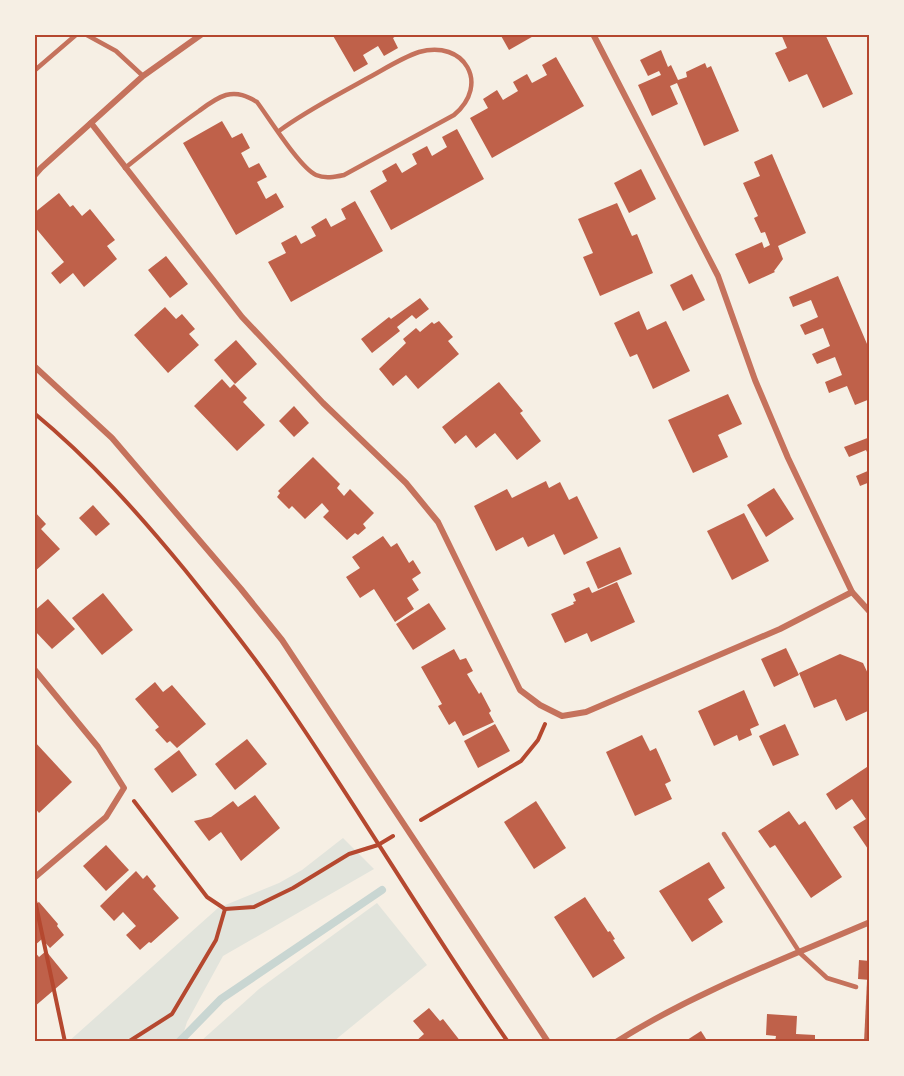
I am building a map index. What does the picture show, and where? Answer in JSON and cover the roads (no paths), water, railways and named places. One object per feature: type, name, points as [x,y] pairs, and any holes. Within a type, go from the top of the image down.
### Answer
[{"type":"street","points":[[34,176],[144,76],[202,34]]},
{"type":"street","points":[[593,34],[718,276],[755,380],[788,458],[852,592],[870,612]]},
{"type":"street","points":[[91,123],[242,317],[324,403],[406,483],[438,522],[520,690],[552,711],[562,716],[586,712],[780,629],[852,592]]},
{"type":"street","points":[[34,366],[112,438],[282,640],[548,1041]]},
{"type":"street","points":[[34,669],[98,747],[124,788],[106,817],[34,878]]},
{"type":"street","points":[[616,1041],[635,1029],[712,991],[870,922]]},
{"type":"lane","points":[[34,71],[77,34]]},
{"type":"lane","points":[[85,34],[116,51],[144,76]]},
{"type":"lane","points":[[125,168],[214,100],[226,95],[237,94],[248,96],[257,102],[299,159],[316,175],[334,177],[344,175],[454,115],[464,106],[471,92],[472,74],[463,60],[452,52],[434,49],[422,51],[317,106],[279,131]]},
{"type":"lane","points":[[724,834],[800,953],[827,978],[856,987]]},
{"type":"waterway","points":[[179,1042],[221,999],[382,890]]}]
